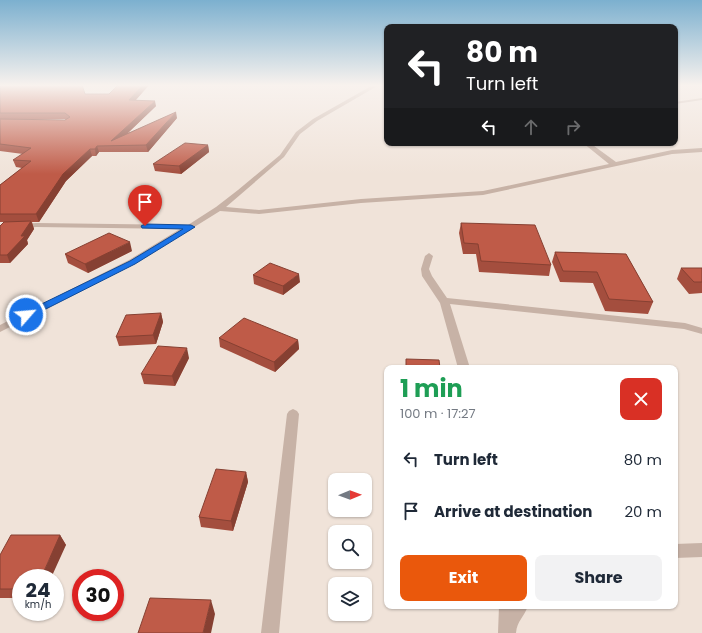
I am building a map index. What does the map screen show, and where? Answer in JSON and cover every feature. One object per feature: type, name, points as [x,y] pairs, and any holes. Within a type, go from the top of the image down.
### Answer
[{"type":"street","points":[[0,329],[132,262],[219,209],[282,156],[298,133],[325,115]]},
{"type":"street","points":[[590,146],[615,165]]},
{"type":"street","points":[[219,209],[258,212],[360,200],[483,193],[672,152],[702,150]]},
{"type":"street","points":[[0,227],[37,225],[191,227]]},
{"type":"street","points":[[429,256],[425,268],[428,276],[445,301],[463,365]]},
{"type":"street","points":[[445,301],[685,326],[702,331]]},
{"type":"street","points":[[270,633],[293,414]]},
{"type":"street","points":[[678,551],[702,550]]},
{"type":"street","points":[[507,620],[517,609]]},
{"type":"building","points":[[67,115],[140,115],[111,141],[170,115],[174,115],[146,145],[97,146],[95,149],[90,149],[63,174],[36,214],[0,214],[0,185],[31,161],[13,160],[31,148],[0,144],[0,119],[65,120],[70,117]]},
{"type":"building","points":[[185,143],[208,145],[179,166],[153,164]]},
{"type":"building","points":[[31,221],[21,236],[25,236],[7,255],[0,255],[0,226],[4,222]]},
{"type":"building","points":[[461,223],[535,225],[551,265],[481,261],[478,244],[464,243]]},
{"type":"building","points":[[109,233],[130,242],[85,264],[65,254]]},
{"type":"building","points":[[555,252],[626,254],[653,302],[609,299],[597,272],[563,271]]},
{"type":"building","points":[[270,263],[299,274],[283,286],[253,275]]},
{"type":"building","points":[[681,268],[702,268],[702,282],[694,282]]},
{"type":"building","points":[[161,313],[153,335],[116,337],[126,315]]},
{"type":"building","points":[[244,318],[298,340],[274,362],[219,338]]},
{"type":"building","points":[[158,346],[187,348],[172,376],[141,374]]},
{"type":"building","points":[[406,359],[439,360],[440,365],[406,365]]},
{"type":"building","points":[[216,469],[246,472],[231,521],[199,517]]},
{"type":"building","points":[[11,535],[60,535],[45,569],[12,569],[12,589],[0,589],[0,555]]},
{"type":"building","points":[[150,598],[211,600],[203,633],[138,633]]},
{"type":"route","points":[[26,315],[132,262],[191,227],[145,226]]}]
